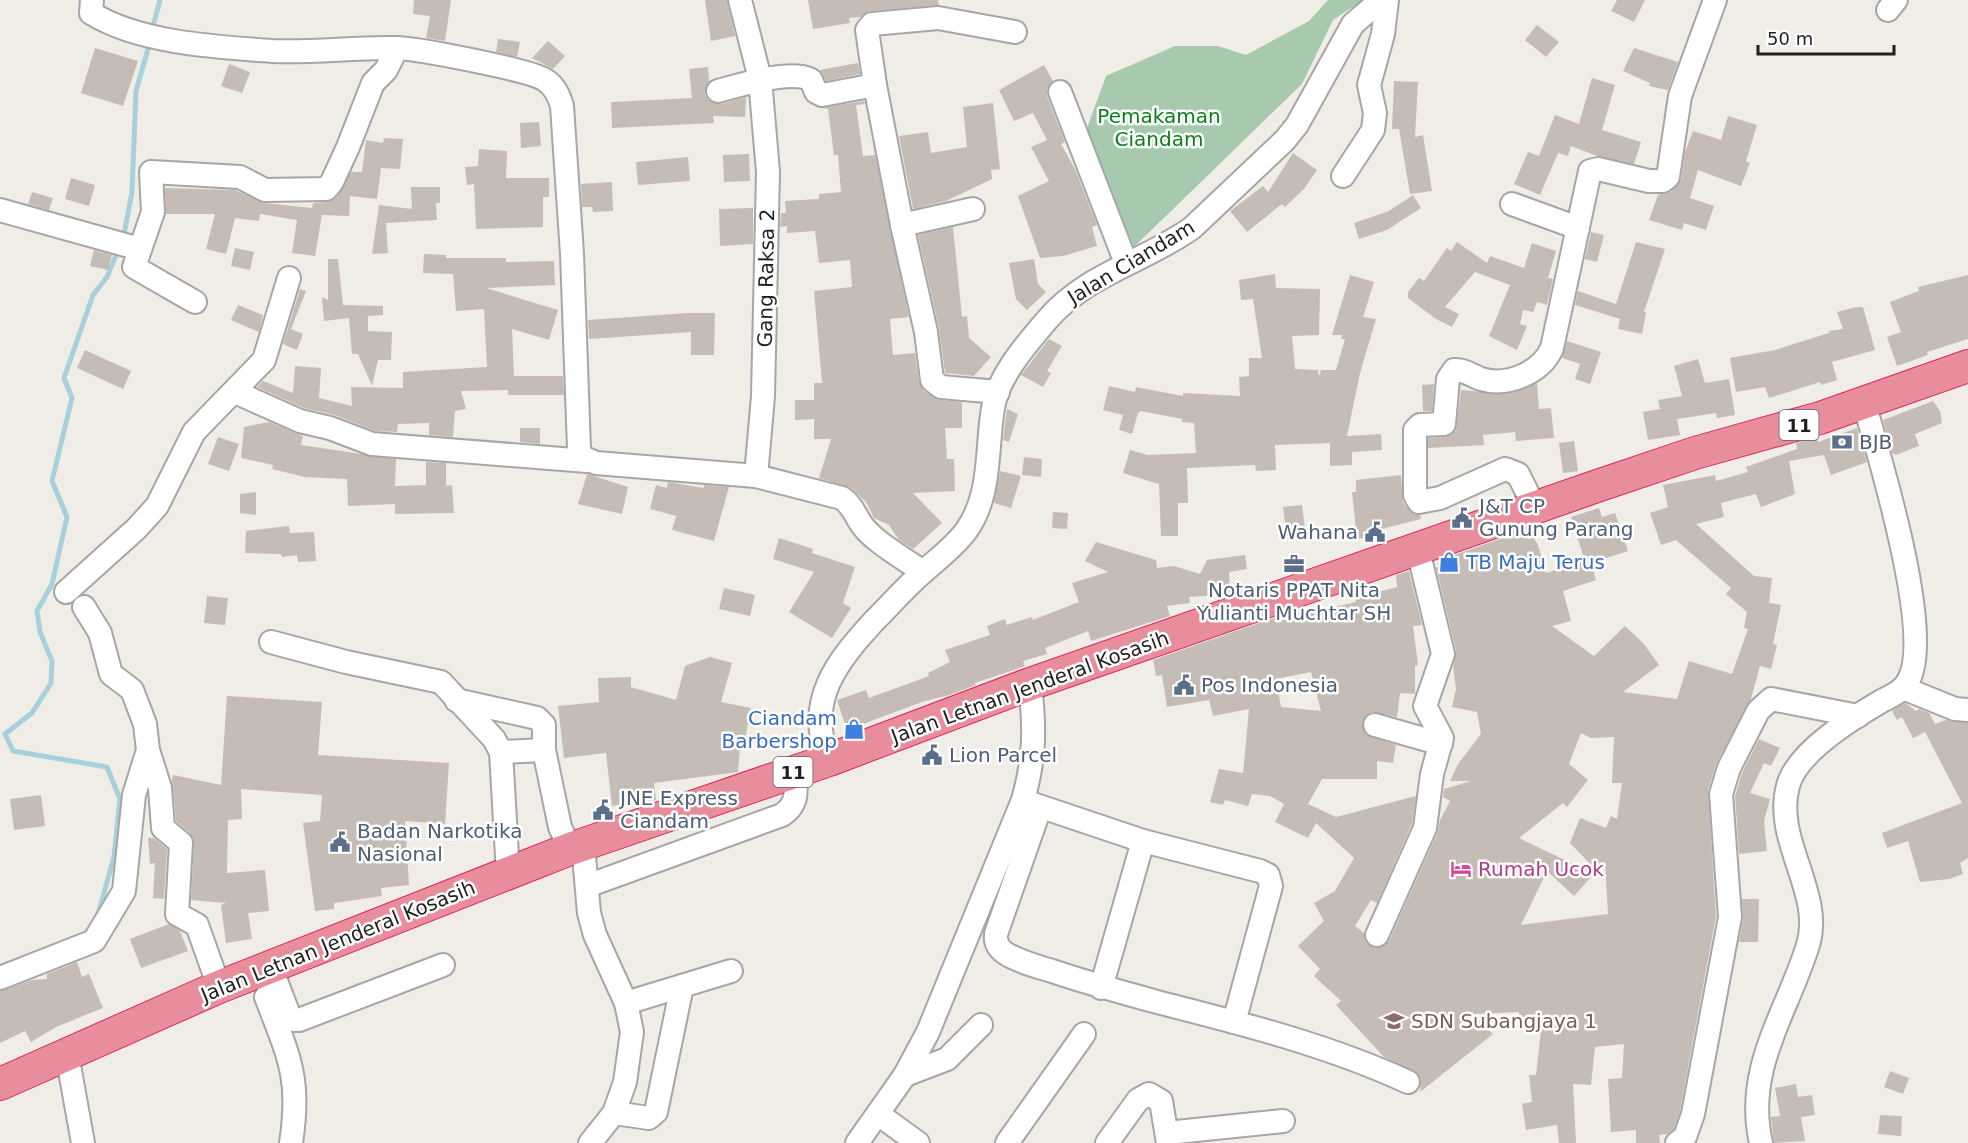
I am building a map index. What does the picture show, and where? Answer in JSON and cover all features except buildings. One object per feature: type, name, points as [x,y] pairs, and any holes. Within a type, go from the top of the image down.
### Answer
[{"type":"highway","name":"11","points":[[1864,403],[1968,366]]},
{"type":"highway","name":"Jalan Letnan Jenderal Kosasih","points":[[0,1084],[219,987],[576,847],[829,760],[1030,684],[1597,486],[1695,453],[1768,435],[1864,403]]},
{"type":"street","points":[[92,0],[92,13],[106,22],[131,31],[208,45],[275,51],[397,48],[539,76],[547,81],[562,106],[572,255],[579,449],[587,461]]},
{"type":"street","name":"Gang Raksa 2","points":[[740,0],[760,79],[768,172],[764,396],[756,476]]},
{"type":"street","name":"Jalan Ciandam","points":[[829,760],[821,737],[820,716],[828,680],[851,647],[923,572],[960,539],[975,515],[985,485],[993,407],[1012,366],[1061,306],[1083,287],[1126,263],[1179,238],[1285,140],[1298,125],[1353,24],[1381,0]]},
{"type":"street","points":[[1343,176],[1373,130],[1375,112],[1369,85],[1383,34],[1387,0]]},
{"type":"street","points":[[1535,508],[1518,474],[1505,470],[1440,498],[1419,502],[1415,495],[1415,430],[1420,425],[1443,424],[1448,379],[1454,370],[1496,381],[1534,371],[1548,358],[1592,169],[1656,182],[1668,177],[1680,96],[1715,0]]},
{"type":"street","points":[[998,392],[940,387],[934,383],[926,332],[902,225],[875,85],[867,30],[872,24],[938,18],[960,20],[1015,32]]},
{"type":"street","points":[[195,302],[135,269],[134,263],[153,212],[149,177],[153,171],[240,177],[265,190],[326,189],[332,182],[348,147],[373,83],[386,70],[397,48]]},
{"type":"street","points":[[718,92],[760,79],[807,78],[811,80],[818,94],[822,95],[875,85]]},
{"type":"street","points":[[1060,92],[1126,263]]},
{"type":"street","points":[[1512,204],[1578,228]]},
{"type":"street","points":[[902,225],[973,209]]},
{"type":"street","points":[[0,210],[140,249]]},
{"type":"street","points":[[66,592],[136,529],[157,506],[194,432],[264,360],[290,278]]},
{"type":"street","points":[[235,392],[300,421],[330,428],[372,444],[756,476],[842,498],[850,504],[862,525],[870,533],[923,572]]},
{"type":"street","points":[[1761,1143],[1757,1126],[1756,1089],[1764,1056],[1812,931],[1808,901],[1786,821],[1788,786],[1794,770],[1802,759],[1858,716],[1904,688],[1916,655],[1912,609],[1890,491],[1864,403]]},
{"type":"street","points":[[1377,935],[1425,828],[1432,774],[1441,744],[1441,733],[1425,706],[1442,659],[1443,647],[1418,550]]},
{"type":"street","points":[[84,607],[100,633],[111,674],[136,696],[145,724],[148,750],[159,788],[163,828],[181,843],[177,914],[197,925],[219,987]]},
{"type":"street","points":[[271,642],[346,662],[441,682],[494,739],[501,752],[508,873]]},
{"type":"street","points":[[1030,684],[1035,732],[1032,804],[995,940],[1003,952],[1101,988],[1234,1022],[1374,1067],[1408,1082]]},
{"type":"street","points":[[1904,688],[1955,709],[1968,710]]},
{"type":"street","points":[[1677,1143],[1685,1137],[1694,1114],[1728,940],[1730,888],[1721,794],[1729,768],[1758,711],[1771,699],[1858,716]]},
{"type":"street","points":[[456,700],[537,718],[544,725],[544,750],[560,827],[576,847],[587,886],[589,913],[595,935],[626,1003],[632,1032],[630,1058],[614,1113],[590,1143]]},
{"type":"street","points":[[1375,725],[1441,744]]},
{"type":"street","points":[[0,978],[94,941],[121,899],[134,795],[148,750]]},
{"type":"street","points":[[501,752],[544,750]]},
{"type":"street","points":[[587,886],[782,815],[796,800],[795,771]]},
{"type":"street","points":[[1032,804],[1143,841],[1260,871],[1271,880],[1234,1022]]},
{"type":"street","points":[[857,1143],[905,1075],[928,1032],[1032,804]]},
{"type":"street","points":[[1101,988],[1143,841]]},
{"type":"street","points":[[264,971],[289,1015],[294,1020],[299,1020],[442,964]]},
{"type":"street","points":[[264,971],[294,1074],[296,1108],[291,1143]]},
{"type":"street","points":[[626,1003],[731,971]]},
{"type":"street","points":[[614,1113],[650,1118],[656,1112],[682,986]]},
{"type":"street","points":[[905,1075],[947,1059],[981,1025]]},
{"type":"street","points":[[1007,1143],[1084,1034]]},
{"type":"street","points":[[67,1054],[83,1143]]},
{"type":"street","points":[[1107,1143],[1138,1100],[1149,1094],[1161,1101],[1168,1138],[1283,1121]]},
{"type":"street","points":[[878,1114],[918,1143]]},
{"type":"green space","name":"Pemakaman Ciandam","points":[[1328,0],[1363,0],[1333,20],[1302,84],[1134,247],[1099,168],[1087,128],[1106,76],[1175,46],[1218,46],[1246,55],[1309,21]]},
{"type":"waterway","points":[[152,30],[160,0]]},
{"type":"waterway","points":[[123,240],[132,192],[136,91],[150,42]]},
{"type":"waterway","points":[[97,918],[114,857],[120,799],[107,767],[13,751],[5,734],[32,713],[51,683],[52,661],[40,632],[37,611],[52,584],[67,517],[52,481],[72,398],[64,378],[93,295],[107,277],[119,248]]},
{"type":"place","name":"BJB","points":[[1842,442]]},
{"type":"place","name":"J&T CP Gunung Parang","points":[[1462,518]]},
{"type":"place","name":"Wahana","points":[[1375,532]]},
{"type":"place","name":"TB Maju Terus","points":[[1449,562]]},
{"type":"place","name":"Notaris PPAT Nita Yulianti Muchtar SH","points":[[1294,564]]},
{"type":"place","name":"Pos Indonesia","points":[[1184,685]]},
{"type":"place","name":"Ciandam Barbershop","points":[[854,729]]},
{"type":"place","name":"Lion Parcel","points":[[932,755]]},
{"type":"place","name":"JNE Express Ciandam","points":[[603,810]]},
{"type":"place","name":"Badan Narkotika Nasional","points":[[340,842]]},
{"type":"place","name":"Rumah Ucok","points":[[1461,869]]},
{"type":"place","name":"SDN Subangjaya 1","points":[[1394,1021]]}]
